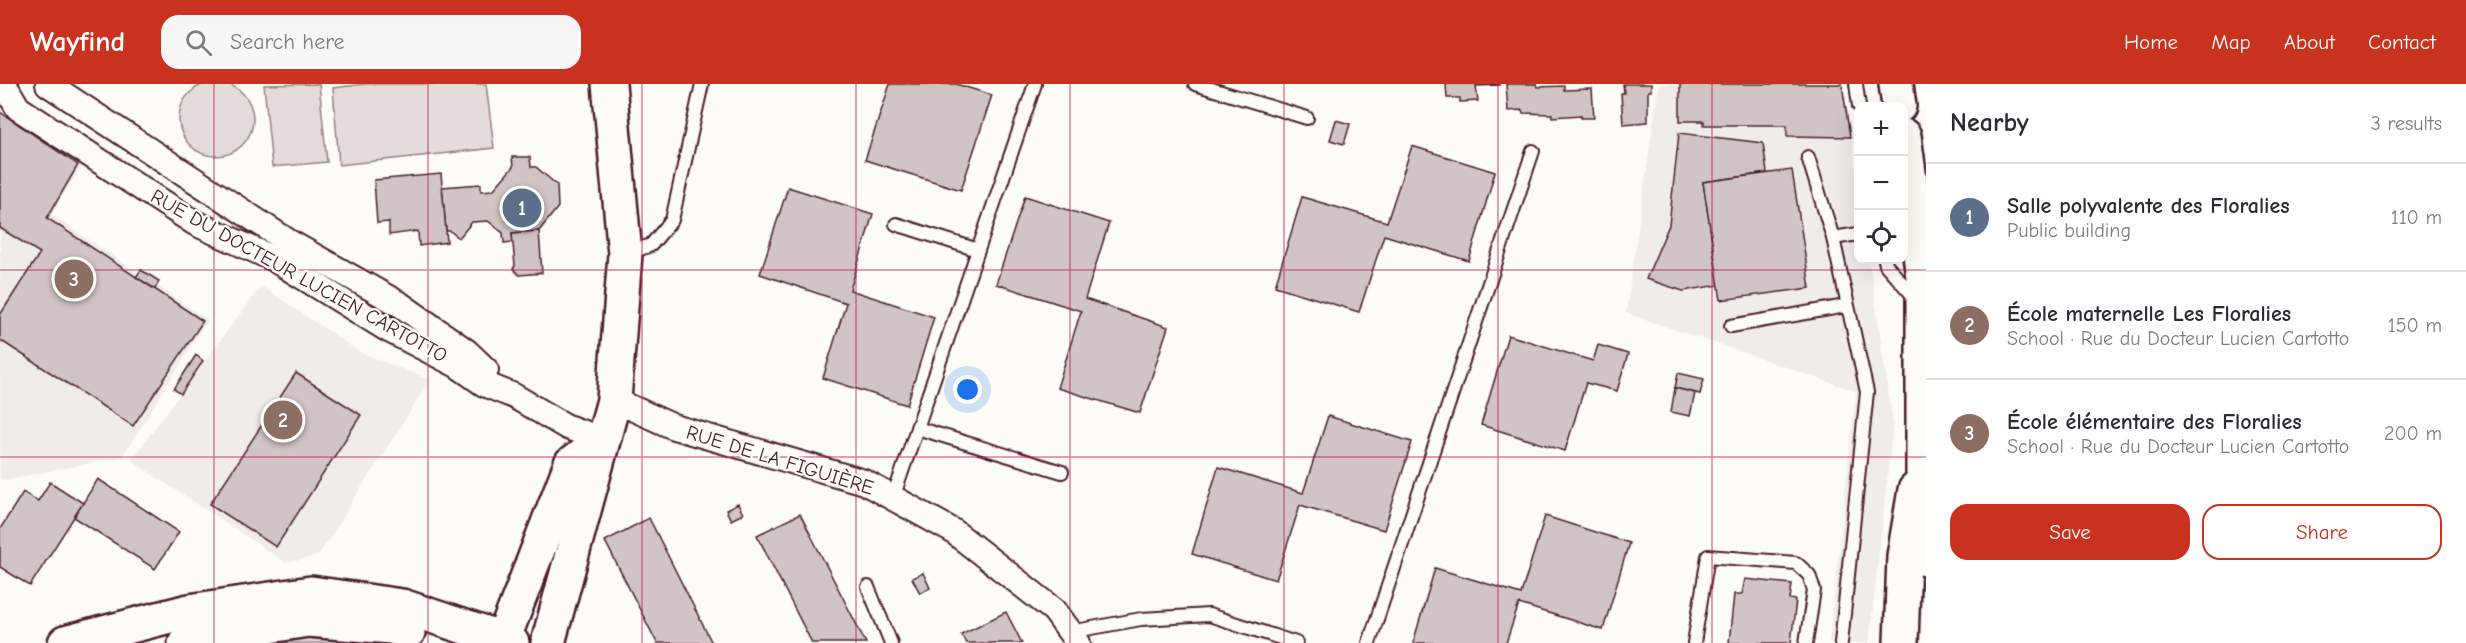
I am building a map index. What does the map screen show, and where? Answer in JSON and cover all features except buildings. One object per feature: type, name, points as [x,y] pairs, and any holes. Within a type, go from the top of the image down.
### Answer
[{"type":"main road","points":[[548,643],[614,400],[625,254],[609,84]]},
{"type":"main road","points":[[1896,84],[1898,102]]},
{"type":"main road","points":[[1907,156],[1923,277],[1925,448],[1923,521],[1926,558]]},
{"type":"main road","points":[[185,643],[213,635],[308,620],[391,627],[507,642],[540,542],[571,464],[603,440]]},
{"type":"main road","points":[[1901,643],[1904,556],[1912,505],[1925,448]]},
{"type":"main road","points":[[455,635],[499,605],[540,542]]},
{"type":"main road","points":[[65,643],[132,635],[189,611],[311,593],[402,606],[455,635]]},
{"type":"street","name":"RUE DU DOCTEUR LUCIEN CARTOTTO","points":[[3,84],[18,108],[195,222],[274,258],[387,329],[457,365],[484,384],[514,396],[567,427],[603,440]]},
{"type":"street","name":"RUE DU DOCTEUR LUCIEN CARTOTTO","points":[[48,84],[289,242],[401,305],[466,351],[514,396]]},
{"type":"street","name":"RUE DE LA FIGUIÈRE","points":[[614,400],[674,427],[856,479],[893,498],[953,531],[1054,610],[1074,638]]},
{"type":"lane","points":[[625,254],[651,245],[672,220],[702,84]]},
{"type":"lane","points":[[893,498],[1035,84]]},
{"type":"lane","points":[[1195,84],[1307,118]]},
{"type":"lane","points":[[1856,84],[1858,102]]},
{"type":"lane","points":[[1369,643],[1533,151]]},
{"type":"lane","points":[[1808,158],[1833,238],[1846,306],[1867,392],[1841,643]]},
{"type":"lane","points":[[896,224],[978,250]]},
{"type":"lane","points":[[1833,238],[1854,235]]},
{"type":"lane","points":[[1886,264],[1924,308]]},
{"type":"lane","points":[[1731,326],[1846,306]]},
{"type":"lane","points":[[917,428],[1062,472]]},
{"type":"lane","points":[[1694,643],[1708,556],[1796,563],[1809,574],[1814,590],[1806,643]]},
{"type":"lane","points":[[868,587],[891,643]]},
{"type":"lane","points":[[1074,638],[1141,619],[1209,615],[1296,643]]},
{"type":"shaded area","points":[[216,82],[230,85],[242,93],[250,105],[253,119],[250,133],[242,145],[230,153],[216,156],[202,153],[190,145],[182,133],[179,119],[182,105],[190,93],[202,85]]},
{"type":"shaded area","points":[[319,84],[327,162],[272,167],[264,85]]},
{"type":"shaded area","points":[[365,84],[486,84],[494,148],[339,165],[333,88]]},
{"type":"shaded area","points":[[1659,84],[1844,84],[1854,157],[1854,264],[1870,264],[1893,425],[1869,643],[1829,643],[1856,391],[1626,313]]},
{"type":"shaded area","points":[[0,103],[83,164],[51,214],[208,320],[122,457],[3,480],[0,478]]},
{"type":"shaded area","points":[[261,286],[361,353],[430,380],[318,556],[286,563],[131,460]]},
{"type":"shaded area","points":[[299,631],[353,643],[220,643]]},
{"type":"place","name":"Salle polyvalente des Floralies","points":[[522,208]]},
{"type":"place","name":"École élémentaire des Floralies","points":[[74,279]]},
{"type":"place","name":"École maternelle Les Floralies","points":[[283,420]]}]
